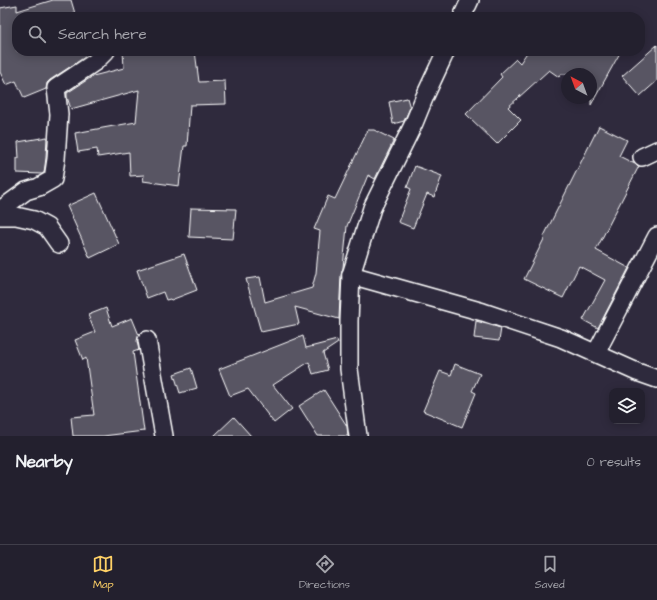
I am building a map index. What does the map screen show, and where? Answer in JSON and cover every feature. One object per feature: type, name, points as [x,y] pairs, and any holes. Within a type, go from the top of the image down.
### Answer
[{"type":"street","points":[[464,12],[470,0]]},
{"type":"street","points":[[0,210],[26,191],[39,187],[53,179],[56,159],[58,114],[56,88],[95,62],[101,56]]},
{"type":"street","points":[[358,436],[349,369],[351,275],[372,208],[414,122],[444,56]]},
{"type":"street","points":[[0,216],[16,216],[34,220],[47,227],[59,244]]},
{"type":"street","points":[[596,354],[657,236]]},
{"type":"street","points":[[351,275],[483,312],[561,338],[637,372],[657,379]]},
{"type":"street","points":[[147,340],[164,436]]},
{"type":"building","points":[[53,0],[71,0],[75,12],[12,12],[12,56],[86,56],[50,80],[47,83],[46,89],[24,98],[16,81],[6,85],[0,72],[0,8],[17,5],[17,11]]},
{"type":"building","points":[[657,45],[657,81],[640,96],[622,76]]},
{"type":"building","points":[[123,56],[196,56],[199,82],[225,81],[226,104],[190,105],[187,146],[184,146],[179,186],[143,181],[144,175],[130,176],[129,152],[98,157],[97,149],[78,152],[75,133],[136,122],[139,90],[71,109],[67,93],[93,76],[124,68]]},
{"type":"building","points":[[525,56],[618,56],[597,94],[597,68],[561,68],[561,74],[559,77],[549,70],[508,107],[521,120],[497,144],[466,114],[502,77],[500,74],[516,59],[520,63]]},
{"type":"building","points":[[407,98],[410,108],[404,121],[393,124],[389,102]]},
{"type":"building","points":[[599,126],[627,140],[619,156],[639,166],[596,250],[629,268],[598,328],[583,320],[605,280],[579,266],[563,298],[524,279]]},
{"type":"building","points":[[368,130],[374,130],[394,140],[375,179],[368,175],[347,226],[341,275],[339,319],[295,307],[299,324],[261,332],[246,279],[260,277],[265,302],[312,288],[316,273],[320,231],[314,229],[328,196],[335,199]]},
{"type":"building","points":[[47,137],[44,173],[17,173],[17,158],[19,158],[18,142]]},
{"type":"building","points":[[415,166],[442,176],[434,197],[427,194],[413,228],[398,222],[411,189],[407,187]]},
{"type":"building","points":[[96,193],[119,244],[90,258],[67,206]]},
{"type":"building","points":[[191,208],[236,209],[233,239],[189,237]]},
{"type":"building","points":[[184,254],[197,290],[171,300],[166,300],[163,292],[147,298],[137,270]]},
{"type":"building","points":[[106,308],[112,326],[132,318],[139,335],[137,341],[139,350],[133,352],[144,431],[103,436],[73,436],[71,417],[94,415],[86,358],[83,360],[75,340],[95,332],[88,315]]},
{"type":"building","points":[[476,321],[501,328],[499,341],[474,338]]},
{"type":"building","points":[[303,336],[306,348],[337,340],[338,343],[323,353],[328,370],[313,374],[309,362],[273,385],[292,409],[274,423],[248,389],[230,396],[219,369]]},
{"type":"building","points":[[455,364],[480,374],[472,391],[476,393],[462,427],[423,411],[440,371],[451,375]]},
{"type":"building","points":[[191,368],[197,388],[180,393],[174,374]]},
{"type":"building","points":[[324,390],[347,426],[348,436],[318,436],[299,406]]},
{"type":"building","points":[[234,417],[251,436],[214,436]]}]
